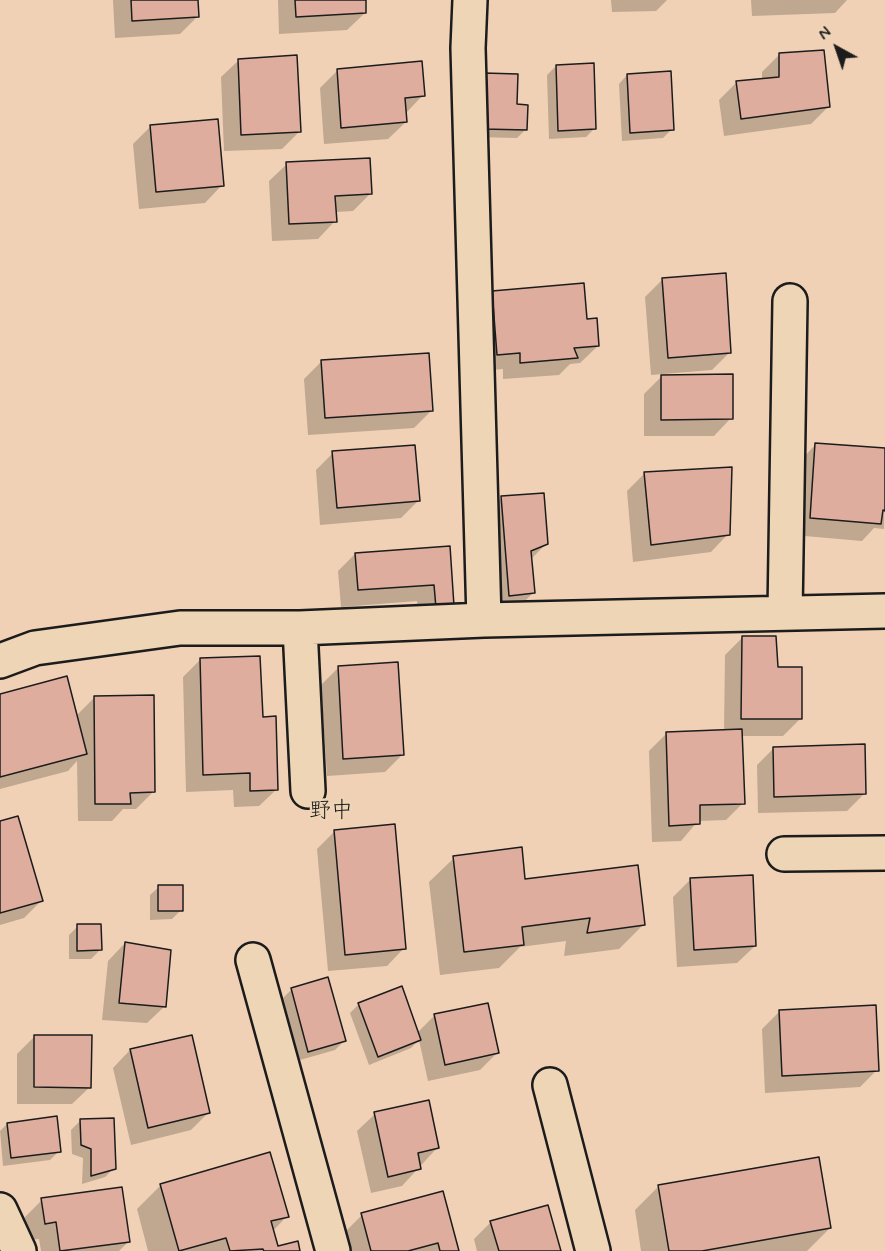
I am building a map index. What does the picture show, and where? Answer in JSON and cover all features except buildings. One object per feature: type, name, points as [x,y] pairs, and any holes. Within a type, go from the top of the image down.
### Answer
[{"type":"street","points":[[470,0],[468,48],[484,620]]},
{"type":"street","points":[[785,613],[790,301]]},
{"type":"street","points":[[0,661],[35,648],[180,628],[300,628],[484,620],[885,611]]},
{"type":"street","points":[[300,628],[308,791]]},
{"type":"street","points":[[784,854],[885,853]]},
{"type":"street","points":[[253,960],[333,1251]]},
{"type":"street","points":[[550,1085],[593,1251]]},
{"type":"street","points":[[0,1210],[19,1251]]},
{"type":"district","name":"野中","points":[[331,812]]}]
